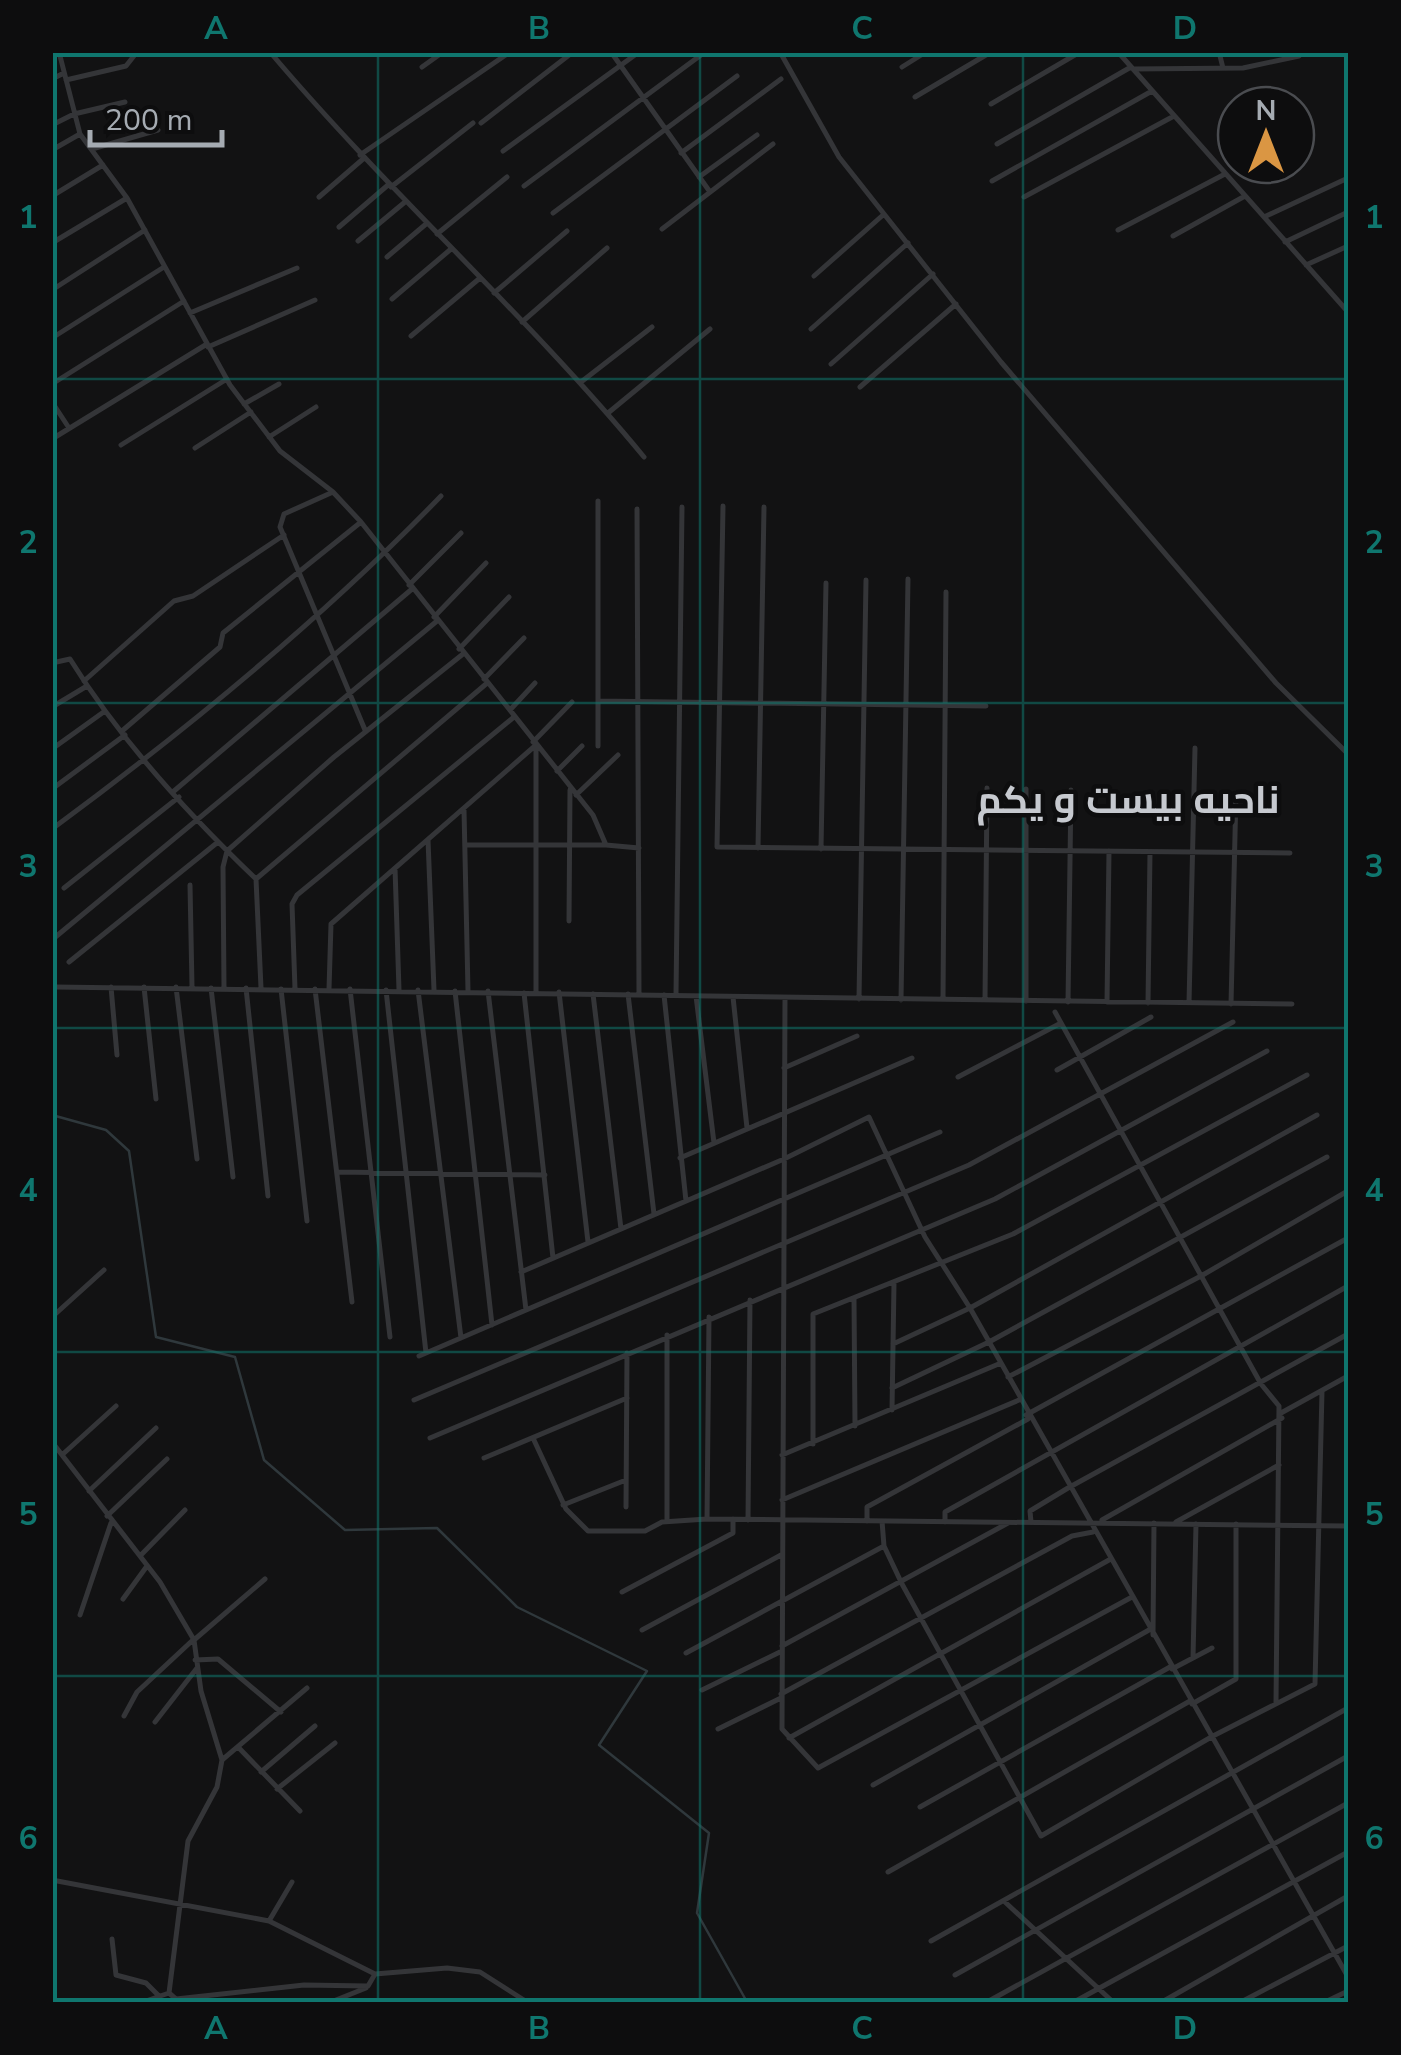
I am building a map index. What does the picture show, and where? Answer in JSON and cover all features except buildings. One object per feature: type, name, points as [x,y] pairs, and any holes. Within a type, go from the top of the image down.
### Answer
[{"type":"street","points":[[59,52],[80,134],[126,198],[244,404],[280,451],[333,492],[361,522],[594,815],[606,845]]},
{"type":"street","points":[[52,79],[126,66],[137,52]]},
{"type":"street","points":[[270,52],[361,157],[581,382],[644,457]]},
{"type":"street","points":[[422,67],[442,52]]},
{"type":"street","points":[[319,196],[361,157],[510,52]]},
{"type":"street","points":[[481,123],[573,52]]},
{"type":"street","points":[[611,52],[710,192]]},
{"type":"street","points":[[503,152],[639,52]]},
{"type":"street","points":[[524,186],[704,52]]},
{"type":"street","points":[[780,52],[839,157],[1062,436],[1276,683],[1348,754]]},
{"type":"street","points":[[902,67],[926,52]]},
{"type":"street","points":[[915,97],[992,52]]},
{"type":"street","points":[[990,104],[1080,52]]},
{"type":"street","points":[[1118,52],[1216,164]]},
{"type":"street","points":[[1218,52],[1222,68]]},
{"type":"street","points":[[1251,52],[1254,65]]},
{"type":"street","points":[[996,144],[1132,68],[1222,68],[1299,56]]},
{"type":"street","points":[[553,214],[737,76]]},
{"type":"street","points":[[682,153],[781,79]]},
{"type":"street","points":[[992,181],[1152,92]]},
{"type":"street","points":[[52,125],[74,114],[125,102]]},
{"type":"street","points":[[1024,197],[1174,116]]},
{"type":"street","points":[[340,227],[472,123]]},
{"type":"street","points":[[92,149],[158,130]]},
{"type":"street","points":[[52,150],[80,134]]},
{"type":"street","points":[[699,177],[758,135]]},
{"type":"street","points":[[662,229],[774,144]]},
{"type":"street","points":[[52,196],[103,165]]},
{"type":"street","points":[[436,234],[507,177]]},
{"type":"street","points":[[1264,217],[1348,178]]},
{"type":"street","points":[[1118,230],[1216,179]]},
{"type":"street","points":[[1235,185],[1348,312]]},
{"type":"street","points":[[1174,236],[1245,196]]},
{"type":"street","points":[[52,242],[126,198]]},
{"type":"street","points":[[358,240],[405,202]]},
{"type":"street","points":[[1285,242],[1348,212]]},
{"type":"street","points":[[814,276],[884,214]]},
{"type":"street","points":[[387,256],[426,224]]},
{"type":"street","points":[[52,290],[145,230]]},
{"type":"street","points":[[494,292],[567,231]]},
{"type":"street","points":[[810,330],[908,244]]},
{"type":"street","points":[[1306,265],[1348,246]]},
{"type":"street","points":[[522,322],[607,248]]},
{"type":"street","points":[[392,299],[451,249]]},
{"type":"street","points":[[52,338],[164,267]]},
{"type":"street","points":[[190,313],[297,268]]},
{"type":"street","points":[[831,364],[933,274]]},
{"type":"street","points":[[411,336],[480,278]]},
{"type":"street","points":[[52,384],[184,300]]},
{"type":"street","points":[[52,439],[208,346],[315,300]]},
{"type":"street","points":[[860,387],[957,304]]},
{"type":"street","points":[[581,382],[652,327]]},
{"type":"street","points":[[608,413],[710,328]]},
{"type":"street","points":[[121,446],[227,379]]},
{"type":"street","points":[[244,404],[279,384]]},
{"type":"street","points":[[52,402],[69,428]]},
{"type":"street","points":[[269,437],[316,407]]},
{"type":"street","points":[[195,448],[250,412]]},
{"type":"street","points":[[333,492],[284,514],[280,526],[366,731]]},
{"type":"street","points":[[52,828],[147,758],[384,554],[441,496]]},
{"type":"street","points":[[598,501],[598,746]]},
{"type":"street","points":[[723,506],[717,845],[1290,853]]},
{"type":"street","points":[[676,995],[682,507]]},
{"type":"street","points":[[758,848],[764,507]]},
{"type":"street","points":[[637,508],[639,994]]},
{"type":"street","points":[[52,789],[124,733],[220,647],[223,633],[361,522]]},
{"type":"street","points":[[64,888],[410,587],[461,533]]},
{"type":"street","points":[[52,708],[86,684],[174,601],[193,596],[284,535]]},
{"type":"street","points":[[53,939],[199,821],[435,619],[486,563]]},
{"type":"street","points":[[901,1000],[908,579]]},
{"type":"street","points":[[860,999],[866,580]]},
{"type":"street","points":[[821,849],[826,583]]},
{"type":"street","points":[[943,1000],[946,592]]},
{"type":"street","points":[[224,988],[223,867],[227,851],[461,651],[509,597]]},
{"type":"street","points":[[256,879],[485,681],[524,638]]},
{"type":"street","points":[[52,663],[70,659],[124,733],[199,821],[256,879],[262,988]]},
{"type":"street","points":[[295,989],[294,898],[512,714],[535,683]]},
{"type":"street","points":[[598,700],[986,706]]},
{"type":"street","points":[[329,989],[331,924],[464,810],[572,702]]},
{"type":"street","points":[[52,749],[105,710]]},
{"type":"street","points":[[535,743],[536,992]]},
{"type":"street","points":[[557,771],[582,746]]},
{"type":"street","points":[[1189,1003],[1195,748]]},
{"type":"street","points":[[576,795],[618,755]]},
{"type":"street","points":[[569,922],[570,787]]},
{"type":"street","points":[[985,1000],[987,788]]},
{"type":"street","points":[[1026,789],[1026,1001]]},
{"type":"street","points":[[1068,1002],[1071,790]]},
{"type":"street","points":[[1231,1004],[1236,793]]},
{"type":"street","points":[[464,810],[468,991]]},
{"type":"street","points":[[428,840],[434,990]]},
{"type":"street","points":[[69,962],[218,842]]},
{"type":"street","points":[[465,845],[639,848]]},
{"type":"street","points":[[1106,1002],[1110,851]]},
{"type":"street","points":[[1148,1003],[1150,852]]},
{"type":"street","points":[[395,868],[399,990]]},
{"type":"street","points":[[190,884],[192,988]]},
{"type":"street","points":[[55,987],[1292,1004]]},
{"type":"street","points":[[111,987],[118,1055]]},
{"type":"street","points":[[144,987],[156,1099]]},
{"type":"street","points":[[176,987],[198,1160]]},
{"type":"street","points":[[210,988],[233,1177]]},
{"type":"street","points":[[246,988],[268,1196]]},
{"type":"street","points":[[282,988],[307,1221]]},
{"type":"street","points":[[315,989],[352,1302]]},
{"type":"street","points":[[350,990],[390,1337]]},
{"type":"street","points":[[386,990],[423,1355],[940,1132]]},
{"type":"street","points":[[418,990],[461,1338]]},
{"type":"street","points":[[454,990],[492,1325]]},
{"type":"street","points":[[488,991],[526,1310]]},
{"type":"street","points":[[524,992],[553,1258]]},
{"type":"street","points":[[558,992],[588,1243]]},
{"type":"street","points":[[593,993],[621,1229]]},
{"type":"street","points":[[628,994],[654,1214]]},
{"type":"street","points":[[664,995],[686,1201]]},
{"type":"street","points":[[696,996],[714,1143]]},
{"type":"street","points":[[733,997],[747,1129]]},
{"type":"street","points":[[785,998],[782,1729],[818,1768],[1132,1596]]},
{"type":"street","points":[[1055,1012],[1260,1384],[1281,1415],[1276,1703]]},
{"type":"street","points":[[1056,1070],[1151,1017]]},
{"type":"street","points":[[414,1400],[969,1165],[1234,1022]]},
{"type":"street","points":[[958,1077],[1061,1023]]},
{"type":"street","points":[[784,1068],[857,1036]]},
{"type":"street","points":[[430,1438],[996,1199],[1267,1051]]},
{"type":"street","points":[[680,1158],[912,1058]]},
{"type":"street","points":[[812,1444],[813,1314],[1013,1234],[1307,1076]]},
{"type":"street","points":[[893,1344],[970,1308],[1317,1115]]},
{"type":"street","points":[[521,1272],[869,1117],[920,1228],[970,1308],[1048,1453],[1348,1977]]},
{"type":"street","points":[[892,1388],[989,1342],[1327,1156]]},
{"type":"street","points":[[337,1172],[545,1175]]},
{"type":"street","points":[[1008,1377],[1201,1276],[1346,1192]]},
{"type":"street","points":[[868,1521],[867,1508],[1348,1238]]},
{"type":"street","points":[[52,1317],[104,1270]]},
{"type":"street","points":[[892,1410],[894,1282]]},
{"type":"street","points":[[945,1522],[945,1512],[1348,1286]]},
{"type":"street","points":[[854,1299],[855,1426]]},
{"type":"street","points":[[748,1520],[750,1300]]},
{"type":"street","points":[[706,1519],[710,1317]]},
{"type":"street","points":[[1031,1522],[1030,1511],[1068,1488],[1348,1334]]},
{"type":"street","points":[[667,1336],[667,1521]]},
{"type":"street","points":[[626,1507],[627,1353]]},
{"type":"street","points":[[782,1456],[1001,1364]]},
{"type":"street","points":[[1100,1521],[1348,1376]]},
{"type":"street","points":[[882,1521],[884,1546],[902,1584],[1041,1836],[1212,1736],[1315,1684],[1322,1390]]},
{"type":"street","points":[[484,1458],[627,1398]]},
{"type":"street","points":[[782,1500],[1019,1400]]},
{"type":"street","points":[[63,1454],[116,1406]]},
{"type":"street","points":[[89,1492],[156,1428]]},
{"type":"street","points":[[533,1438],[564,1504],[588,1531],[645,1530],[667,1521],[706,1519],[1348,1526]]},
{"type":"street","points":[[52,1442],[140,1556],[194,1639],[196,1664],[222,1760],[217,1787],[188,1841],[177,1903],[169,1994]]},
{"type":"street","points":[[80,1615],[109,1520],[167,1459]]},
{"type":"street","points":[[1173,1524],[1279,1465]]},
{"type":"street","points":[[564,1504],[626,1480]]},
{"type":"street","points":[[140,1556],[185,1510]]},
{"type":"street","points":[[622,1592],[733,1533],[733,1520]]},
{"type":"street","points":[[702,1690],[902,1584],[1008,1522]]},
{"type":"street","points":[[1151,1633],[1154,1523]]},
{"type":"street","points":[[1193,1658],[1196,1524]]},
{"type":"street","points":[[888,1872],[1236,1679],[1236,1524]]},
{"type":"street","points":[[718,1730],[1072,1536],[1094,1532]]},
{"type":"street","points":[[686,1652],[884,1546]]},
{"type":"street","points":[[642,1630],[782,1554]]},
{"type":"street","points":[[790,1738],[1109,1560]]},
{"type":"street","points":[[124,1599],[147,1566]]},
{"type":"street","points":[[124,1716],[137,1692],[265,1578]]},
{"type":"street","points":[[873,1785],[1151,1633]]},
{"type":"street","points":[[920,1806],[1212,1648]]},
{"type":"street","points":[[155,1722],[196,1664],[218,1659],[281,1712]]},
{"type":"street","points":[[222,1760],[308,1688]]},
{"type":"street","points":[[931,1941],[1348,1708]]},
{"type":"street","points":[[261,1772],[315,1726]]},
{"type":"street","points":[[277,1789],[335,1742]]},
{"type":"street","points":[[238,1747],[300,1811]]},
{"type":"street","points":[[956,1975],[1348,1756]]},
{"type":"street","points":[[987,2002],[1348,1803]]},
{"type":"street","points":[[1074,2002],[1348,1852]]},
{"type":"street","points":[[52,1880],[269,1921],[374,1974],[462,1969],[502,1983],[528,2002]]},
{"type":"street","points":[[269,1921],[292,1882]]},
{"type":"street","points":[[1162,2002],[1348,1896]]},
{"type":"street","points":[[1005,1902],[1114,2002]]},
{"type":"street","points":[[112,1940],[116,1975],[146,1982],[160,1997]]},
{"type":"street","points":[[1241,2002],[1348,1946]]},
{"type":"street","points":[[331,2002],[368,1986],[374,1974]]},
{"type":"street","points":[[169,1994],[176,1999],[304,1985],[368,1986]]},
{"type":"street","points":[[1325,2002],[1348,1991]]},
{"type":"street","points":[[143,2002],[169,1994]]},
{"type":"waterway","points":[[52,1115],[106,1130],[129,1151],[156,1337],[235,1357],[264,1460],[345,1530],[437,1528],[517,1607],[647,1671],[599,1745],[709,1833],[697,1913],[747,2002]]},
{"type":"district","name":"ناحیه بیست و یکم","points":[[1128,800]]}]
